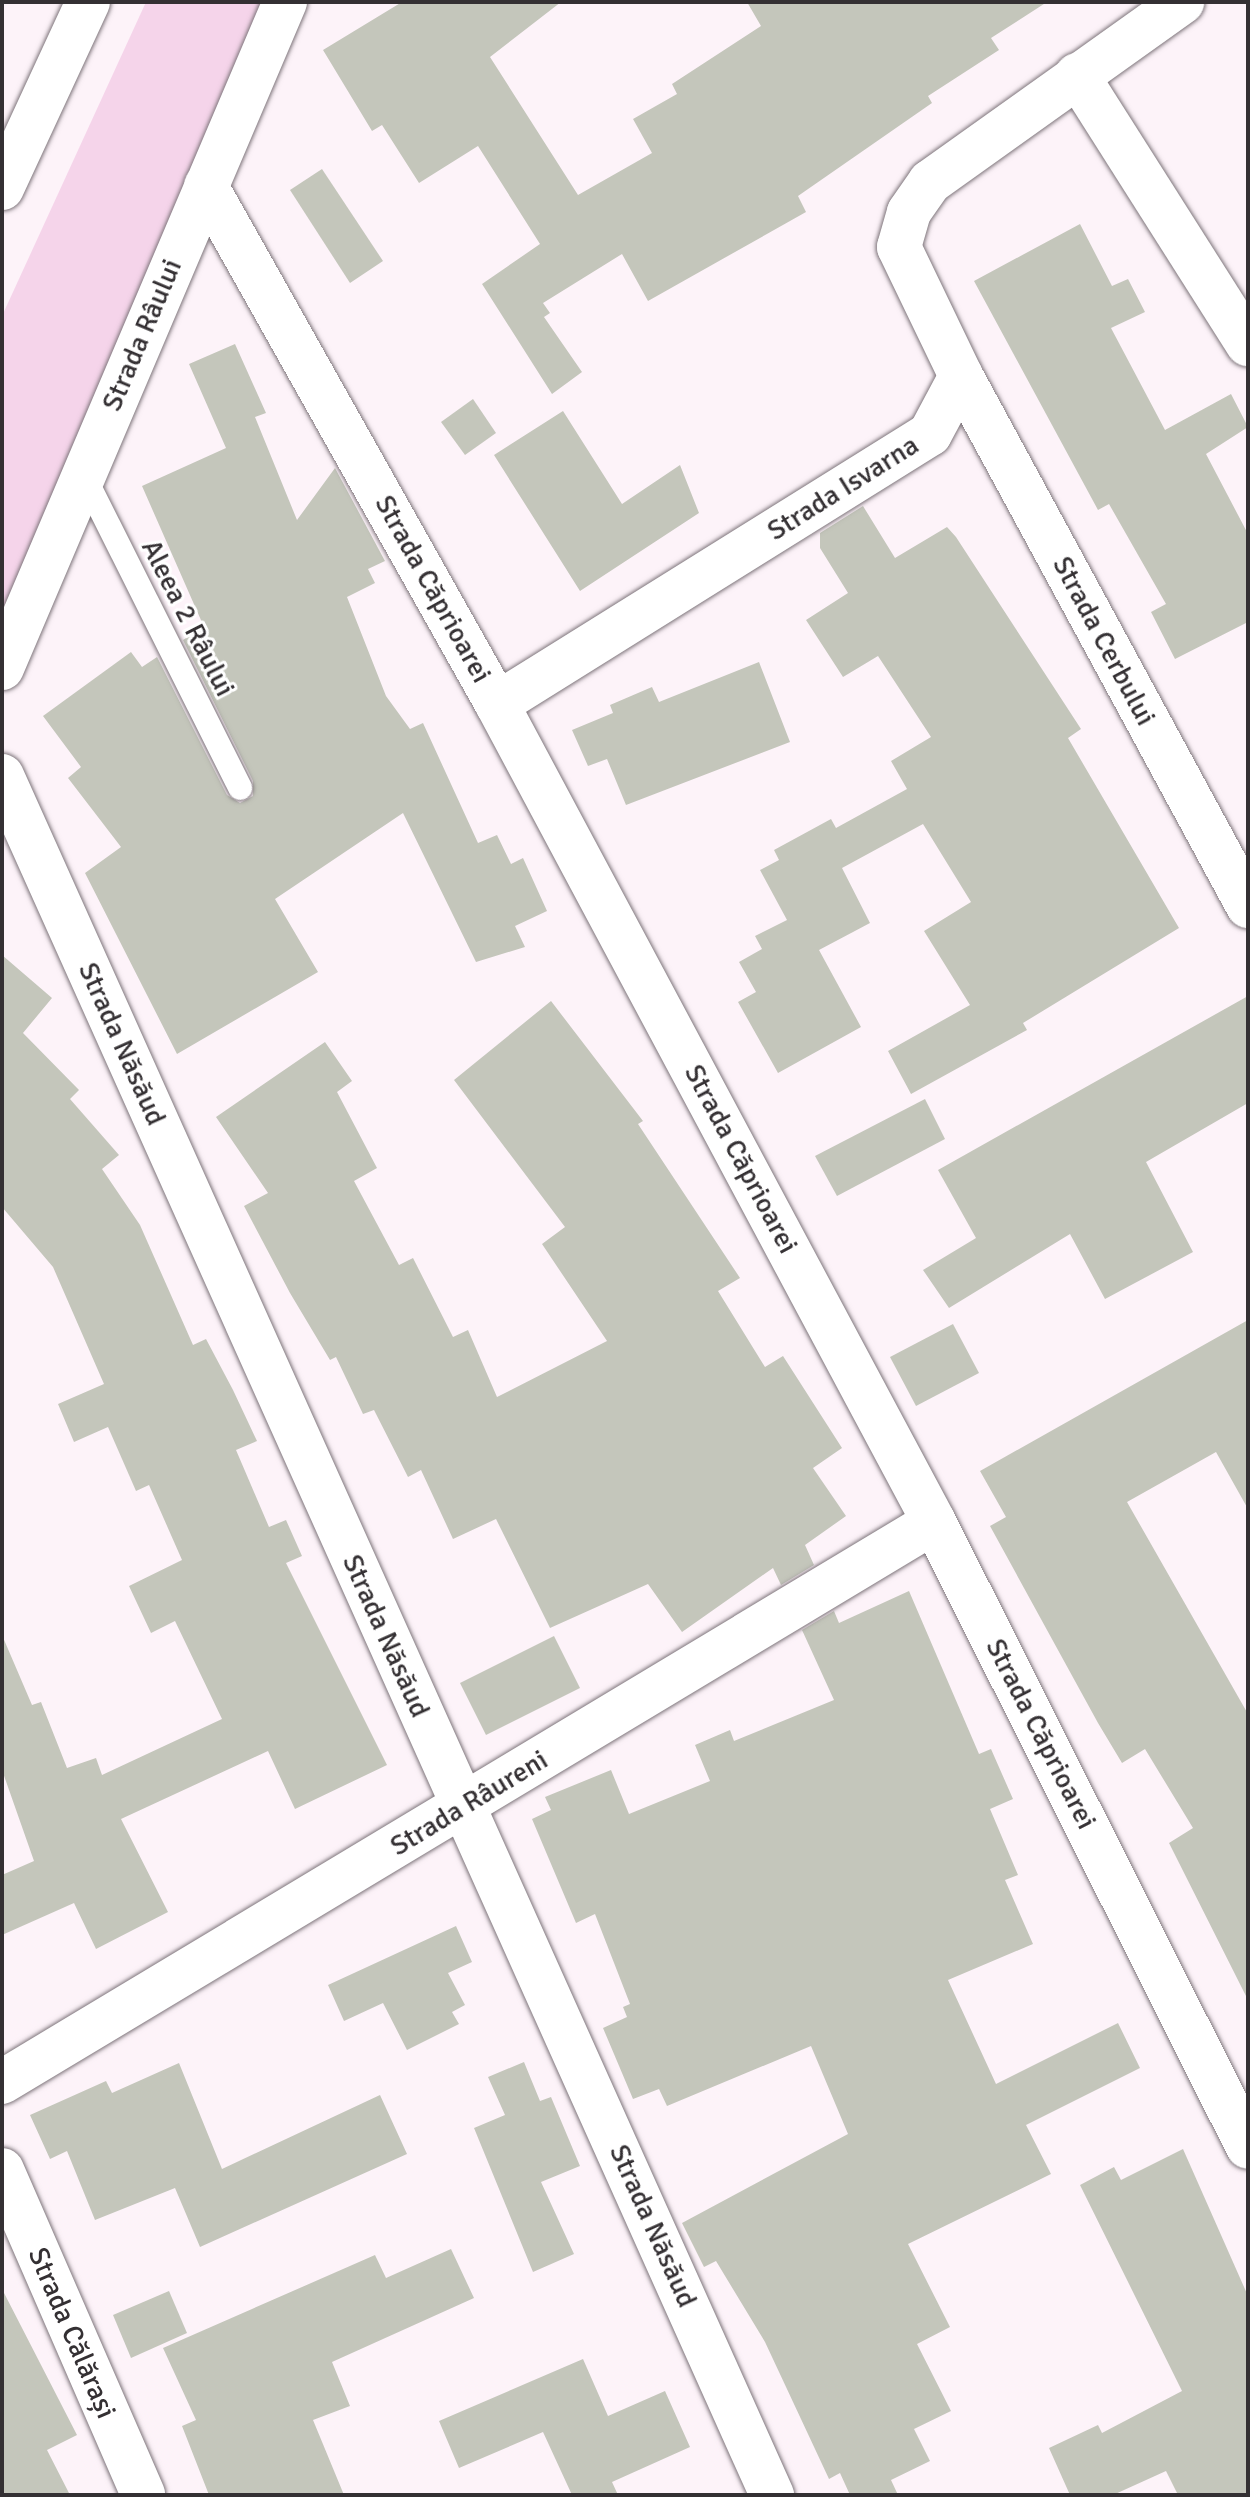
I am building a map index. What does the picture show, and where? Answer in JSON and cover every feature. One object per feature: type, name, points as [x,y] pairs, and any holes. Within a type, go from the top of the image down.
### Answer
[{"type":"street","points":[[2,188],[88,2]]},
{"type":"street","name":"Strada Râului","points":[[2,668],[285,2]]},
{"type":"street","points":[[961,376],[899,247],[909,212],[930,182],[1182,2]]},
{"type":"street","points":[[1077,75],[1248,344]]},
{"type":"street","name":"Strada Căprioarei","points":[[206,186],[497,704],[934,1522],[1248,2147]]},
{"type":"street","name":"Strada Isvarna","points":[[497,704],[930,434],[961,376]]},
{"type":"street","name":"Strada Cerbului","points":[[961,376],[1248,906]]},
{"type":"street","name":"Strada Năsăud","points":[[2,776],[772,2495]]},
{"type":"street","name":"Strada Râureni","points":[[2,2082],[934,1522]]},
{"type":"street","name":"Strada Călărași","points":[[2,2170],[143,2495]]},
{"type":"lane","name":"Aleea 2 Râului","points":[[83,474],[240,788]]},
{"type":"shaded area","points":[[146,2],[269,2],[2,634],[2,316]]},
{"type":"building","points":[[402,2],[561,2],[490,57],[578,195],[652,153],[633,119],[677,94],[672,84],[761,26],[747,2],[1047,2],[991,38],[999,50],[928,96],[932,103],[798,196],[806,212],[648,301],[622,254],[543,303],[550,313],[544,317],[582,372],[552,394],[482,284],[540,244],[478,146],[419,183],[382,125],[372,131],[323,50]]},
{"type":"building","points":[[322,169],[383,261],[350,283],[290,190]]},
{"type":"building","points":[[1080,224],[1112,286],[1128,279],[1145,312],[1111,328],[1165,430],[1231,394],[1248,427],[1206,454],[1248,534],[1248,622],[1175,659],[1151,612],[1166,604],[1109,504],[1098,510],[974,281]]},
{"type":"building","points":[[235,344],[266,413],[255,417],[297,520],[335,468],[385,561],[368,569],[375,583],[347,597],[386,696],[410,729],[423,723],[478,843],[497,835],[511,864],[523,858],[547,911],[515,926],[525,947],[476,962],[403,813],[275,899],[318,972],[177,1054],[85,873],[121,847],[68,778],[81,767],[43,716],[131,652],[142,667],[157,657],[227,795],[240,803],[253,796],[253,781],[183,640],[204,627],[142,486],[226,448],[189,364]]},
{"type":"building","points":[[473,399],[496,433],[465,455],[441,422]]},
{"type":"building","points":[[563,411],[622,504],[680,465],[699,513],[580,591],[494,455]]},
{"type":"building","points":[[863,506],[895,558],[947,527],[956,537],[1081,729],[1068,738],[1179,928],[1023,1023],[1027,1030],[911,1094],[888,1051],[970,1005],[924,931],[971,902],[923,824],[842,868],[870,923],[819,950],[861,1027],[778,1073],[738,1002],[756,992],[739,962],[762,949],[755,936],[787,920],[760,870],[779,860],[774,850],[831,819],[836,828],[907,789],[891,761],[931,737],[878,656],[843,677],[806,620],[848,593],[820,548],[820,533]]},
{"type":"building","points":[[759,662],[790,742],[626,805],[607,759],[588,766],[572,730],[613,713],[610,705],[652,687],[659,702]]},
{"type":"building","points":[[2,955],[52,998],[23,1033],[79,1090],[70,1099],[119,1155],[102,1169],[140,1225],[193,1345],[206,1339],[233,1390],[257,1441],[236,1450],[269,1527],[286,1520],[302,1556],[286,1563],[387,1765],[295,1809],[268,1751],[121,1819],[168,1912],[96,1949],[74,1903],[2,1935],[2,1875],[34,1861],[2,1770],[2,1635],[32,1705],[41,1702],[67,1768],[96,1758],[102,1775],[222,1719],[175,1621],[151,1633],[129,1586],[182,1560],[149,1485],[136,1491],[108,1427],[74,1442],[58,1404],[104,1384],[53,1267],[2,1207]]},
{"type":"building","points":[[1248,996],[1248,1103],[1146,1162],[1193,1252],[1105,1299],[1070,1234],[949,1308],[923,1270],[976,1238],[938,1170]]},
{"type":"building","points":[[551,1001],[643,1121],[638,1124],[740,1278],[718,1291],[765,1367],[783,1356],[842,1448],[813,1468],[846,1516],[805,1545],[814,1565],[781,1585],[773,1568],[682,1632],[648,1584],[550,1628],[496,1519],[453,1539],[421,1470],[408,1477],[374,1410],[363,1414],[336,1357],[330,1360],[290,1293],[244,1206],[268,1193],[216,1117],[325,1042],[352,1081],[337,1092],[377,1168],[354,1181],[399,1265],[413,1258],[453,1337],[468,1330],[497,1397],[607,1341],[542,1244],[565,1227],[454,1080]]},
{"type":"building","points":[[925,1099],[945,1139],[837,1196],[815,1156]]},
{"type":"building","points":[[1248,1320],[1248,1509],[1216,1452],[1127,1502],[1248,1714],[1248,2000],[1169,1843],[1193,1828],[1145,1749],[1122,1763],[1098,1723],[990,1526],[1006,1517],[980,1471]]},
{"type":"building","points":[[953,1324],[979,1373],[916,1406],[890,1357]]},
{"type":"building","points":[[909,1591],[979,1754],[991,1749],[1013,1799],[990,1809],[1018,1875],[1005,1880],[1033,1944],[948,1980],[996,2084],[1118,2023],[1140,2068],[1026,2125],[1051,2174],[908,2244],[950,2327],[917,2344],[951,2411],[914,2429],[930,2461],[891,2480],[898,2495],[850,2495],[840,2473],[829,2479],[765,2342],[716,2261],[704,2267],[682,2223],[848,2134],[811,2046],[667,2106],[659,2089],[633,2099],[603,2028],[627,2017],[623,2007],[630,2004],[595,1914],[576,1923],[532,1819],[551,1810],[545,1797],[611,1770],[629,1814],[710,1781],[695,1745],[730,1730],[734,1741],[834,1700],[802,1630],[834,1611],[839,1623]]},
{"type":"building","points":[[554,1636],[580,1688],[486,1735],[460,1683]]},
{"type":"building","points":[[456,1926],[472,1962],[448,1973],[465,2005],[452,2012],[459,2024],[407,2050],[383,2003],[344,2021],[328,1985]]},
{"type":"building","points":[[524,2062],[540,2101],[551,2097],[580,2166],[541,2182],[574,2254],[533,2272],[474,2128],[505,2115],[488,2077]]},
{"type":"building","points":[[179,2063],[222,2169],[380,2095],[407,2154],[200,2247],[175,2188],[95,2220],[67,2151],[50,2159],[30,2115],[106,2081],[112,2093]]},
{"type":"building","points":[[1183,2149],[1248,2296],[1248,2495],[1178,2495],[1166,2471],[1113,2495],[1070,2495],[1049,2448],[1098,2425],[1102,2433],[1182,2391],[1080,2185],[1114,2167],[1121,2180]]},
{"type":"building","points":[[451,2249],[474,2298],[332,2362],[350,2406],[313,2420],[344,2495],[209,2495],[182,2426],[196,2420],[163,2348],[375,2255],[386,2278]]},
{"type":"building","points":[[2,2289],[77,2435],[47,2450],[70,2495],[2,2495]]},
{"type":"building","points":[[169,2291],[187,2333],[131,2358],[113,2315]]},
{"type":"building","points":[[583,2359],[608,2416],[665,2391],[690,2447],[612,2482],[618,2495],[572,2495],[543,2432],[459,2468],[439,2421]]}]
